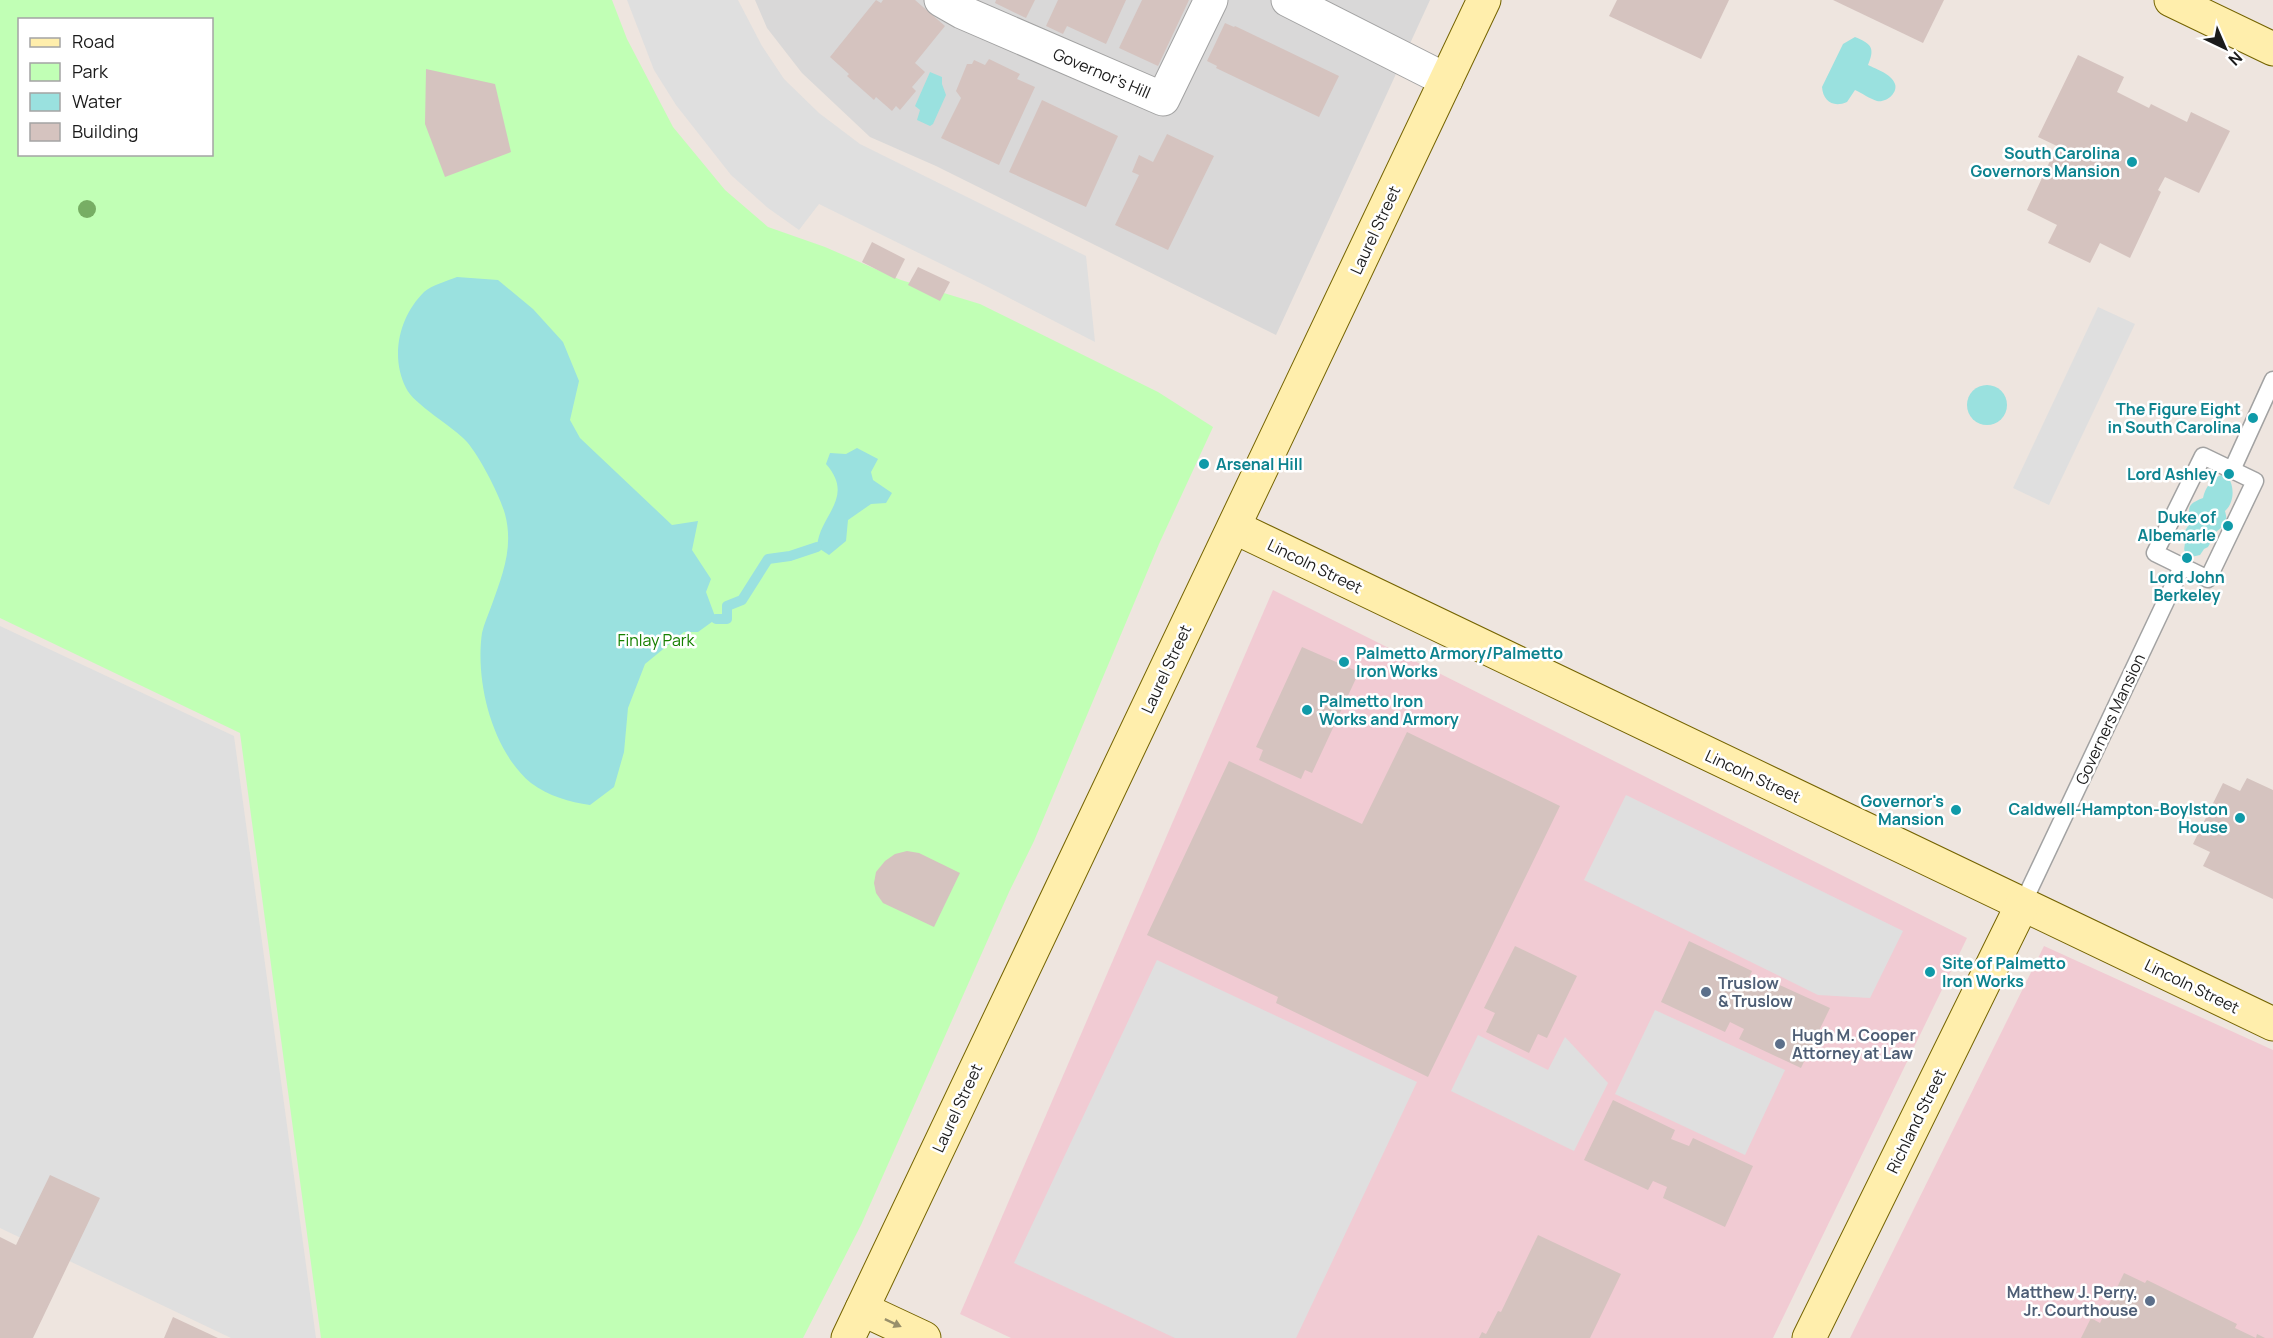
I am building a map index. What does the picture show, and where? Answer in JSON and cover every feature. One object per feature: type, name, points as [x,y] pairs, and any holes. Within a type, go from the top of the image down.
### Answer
[{"type":"street","name":"Governor's Hill","points":[[941,0],[962,12],[1163,99],[1210,0]]},
{"type":"street","points":[[1288,0],[1446,80]]},
{"type":"street","name":"Laurel Street","points":[[848,1338],[1484,0]]},
{"type":"street","points":[[2171,0],[2273,49]]},
{"type":"street","name":"Lincoln Street","points":[[1234,527],[2273,1024]]},
{"type":"street","name":"Richland Street","points":[[1809,1338],[2022,904]]},
{"type":"street","points":[[862,1309],[924,1338]]},
{"type":"lane","points":[[2232,470],[2273,380]]},
{"type":"lane","points":[[2203,456],[2255,481],[2208,579],[2182,567],[2155,553],[2203,456]]},
{"type":"lane","name":"Governers Mansion","points":[[2022,904],[2182,567]]},
{"type":"shaded area","points":[[627,0],[738,0],[762,46],[784,79],[819,113],[860,144],[1086,256],[1095,342],[819,204],[799,230],[768,208],[731,175],[676,105],[654,70]]},
{"type":"shaded area","points":[[755,0],[1430,0],[1276,335],[936,166],[870,137],[802,73],[767,28]]},
{"type":"shaded area","points":[[2098,307],[2135,324],[2049,505],[2013,488]]},
{"type":"shaded area","points":[[1273,590],[1967,938],[1773,1338],[1011,1338],[960,1314]]},
{"type":"shaded area","points":[[0,626],[234,736],[316,1338],[231,1338],[0,1228]]},
{"type":"shaded area","points":[[1626,795],[1903,931],[1870,998],[1818,995],[1584,880]]},
{"type":"shaded area","points":[[2044,946],[2273,1050],[2273,1338],[1850,1338]]},
{"type":"shaded area","points":[[1157,960],[1417,1082],[1296,1338],[1175,1338],[1014,1263]]},
{"type":"shaded area","points":[[1655,1010],[1785,1070],[1745,1155],[1615,1094]]},
{"type":"shaded area","points":[[1478,1035],[1548,1070],[1565,1037],[1608,1083],[1574,1151],[1451,1091]]},
{"type":"green space","name":"Finlay Park","points":[[0,0],[612,0],[627,39],[673,127],[725,190],[768,227],[825,247],[901,280],[980,304],[1158,392],[1213,427],[1159,544],[1034,841],[1009,892],[861,1225],[803,1338],[321,1338],[240,733],[0,618]]},
{"type":"water","points":[[1855,37],[1871,47],[1868,65],[1891,77],[1895,84],[1895,91],[1890,97],[1880,101],[1855,90],[1847,102],[1833,104],[1824,96],[1822,87],[1843,44]]},
{"type":"water","points":[[930,72],[942,77],[946,95],[930,126],[917,120],[920,110],[915,106]]},
{"type":"water","points":[[457,277],[498,280],[533,309],[563,342],[579,381],[570,420],[580,438],[672,525],[698,521],[692,550],[711,579],[706,592],[716,619],[698,632],[684,632],[645,664],[628,708],[624,752],[614,787],[590,805],[559,798],[531,783],[517,769],[497,734],[484,693],[480,652],[482,633],[505,562],[508,539],[505,514],[489,477],[467,442],[410,394],[401,376],[398,350],[408,313],[424,292],[435,285]]},
{"type":"water","points":[[1987,385],[1995,386],[2001,391],[2006,397],[2006,413],[2001,419],[1995,424],[1987,425],[1979,424],[1973,419],[1968,413],[1967,405],[1968,397],[1973,391],[1979,386]]},
{"type":"water","points":[[857,448],[878,459],[871,472],[873,480],[892,493],[886,503],[871,504],[848,520],[846,541],[829,555],[817,547],[823,525],[837,497],[838,487],[826,464],[830,453],[846,454]]},
{"type":"water","points":[[2221,475],[2228,477],[2232,490],[2232,499],[2225,511],[2226,522],[2215,533],[2208,547],[2200,555],[2191,557],[2184,548],[2184,535],[2190,519],[2190,506],[2203,498],[2209,484]]},
{"type":"building","points":[[876,0],[881,3],[883,0],[915,0],[945,26],[915,63],[925,72],[912,87],[916,91],[900,110],[896,106],[892,111],[876,97],[874,100],[830,57]]},
{"type":"building","points":[[996,0],[1035,0],[1026,18],[995,3]]},
{"type":"building","points":[[1058,0],[1126,0],[1106,44],[1067,26],[1063,34],[1046,26]]},
{"type":"building","points":[[1142,0],[1189,0],[1158,66],[1119,48]]},
{"type":"building","points":[[1617,0],[1729,0],[1701,59],[1609,16]]},
{"type":"building","points":[[1833,0],[1944,0],[1923,43]]},
{"type":"building","points":[[1225,23],[1339,76],[1319,117],[1216,68],[1217,66],[1207,61]]},
{"type":"building","name":"South Carolina Governors Mansion","points":[[2078,55],[2124,77],[2117,92],[2149,108],[2151,104],[2187,122],[2191,112],[2230,131],[2199,193],[2165,177],[2158,190],[2161,192],[2130,258],[2100,243],[2090,263],[2048,243],[2057,225],[2027,210],[2057,146],[2038,137]]},
{"type":"building","points":[[989,59],[1020,74],[1017,79],[1035,87],[999,165],[941,138],[961,98],[956,91],[967,64],[972,64],[974,60],[985,65]]},
{"type":"building","points":[[426,69],[495,84],[511,152],[445,177],[425,124]]},
{"type":"building","points":[[1042,100],[1118,136],[1086,207],[1009,172]]},
{"type":"building","points":[[1167,134],[1214,156],[1168,250],[1115,225],[1139,175],[1132,172],[1139,155],[1153,162]]},
{"type":"building","points":[[872,242],[905,259],[895,279],[862,262]]},
{"type":"building","points":[[918,267],[950,282],[940,301],[908,285]]},
{"type":"building","name":"Palmetto Iron Works and Armory","points":[[1302,647],[1359,672],[1312,773],[1305,770],[1301,779],[1259,760],[1263,750],[1256,747]]},
{"type":"building","points":[[1407,732],[1560,806],[1428,1077],[1276,1003],[1278,997],[1147,935],[1229,761],[1362,824]]},
{"type":"building","name":"Caldwell-Hampton-Boylston House","points":[[2247,778],[2273,790],[2273,899],[2203,866],[2210,852],[2193,844],[2223,783],[2240,791]]},
{"type":"building","points":[[907,851],[919,853],[960,873],[934,927],[883,903],[876,893],[874,883],[876,872],[895,854]]},
{"type":"building","points":[[1689,941],[1752,971],[1748,980],[1765,988],[1769,980],[1830,1008],[1801,1068],[1739,1039],[1744,1029],[1730,1022],[1725,1032],[1661,1002]]},
{"type":"building","points":[[1515,946],[1577,976],[1547,1038],[1538,1034],[1529,1053],[1486,1032],[1495,1013],[1484,1008]]},
{"type":"building","points":[[1613,1100],[1675,1130],[1671,1139],[1689,1146],[1693,1138],[1753,1166],[1725,1227],[1663,1198],[1667,1187],[1653,1181],[1648,1190],[1584,1160]]},
{"type":"building","points":[[50,1175],[100,1198],[33,1338],[0,1338],[0,1237],[16,1245]]},
{"type":"building","points":[[1538,1235],[1621,1274],[1590,1338],[1479,1338],[1482,1332],[1486,1334],[1498,1311],[1501,1312]]},
{"type":"building","name":"Matthew J. Perry, Jr. Courthouse","points":[[2124,1273],[2145,1283],[2147,1280],[2237,1324],[2235,1328],[2256,1338],[2081,1338],[2091,1318],[2100,1323]]},
{"type":"building","points":[[173,1317],[218,1338],[164,1338]]},
{"type":"waterway","points":[[716,619],[727,619],[727,606],[742,600],[768,559],[790,556],[817,547]]},
{"type":"place","name":"South Carolina Governors Mansion","points":[[2132,162]]},
{"type":"place","name":"The Figure Eight in South Carolina","points":[[2253,418]]},
{"type":"place","name":"Arsenal Hill","points":[[1204,464]]},
{"type":"place","name":"Lord Ashley","points":[[2229,474]]},
{"type":"place","name":"Duke of Albemarle","points":[[2228,526]]},
{"type":"place","name":"Lord John Berkeley","points":[[2187,558]]},
{"type":"place","name":"Palmetto Armory/Palmetto Iron Works","points":[[1344,662]]},
{"type":"place","name":"Palmetto Iron Works and Armory","points":[[1307,710]]},
{"type":"place","name":"Governor's Mansion","points":[[1956,810]]},
{"type":"place","name":"Caldwell-Hampton-Boylston House","points":[[2240,818]]},
{"type":"place","name":"Site of Palmetto Iron Works","points":[[1930,972]]},
{"type":"place","name":"Truslow & Truslow","points":[[1706,992]]},
{"type":"place","name":"Hugh M. Cooper Attorney at Law","points":[[1780,1044]]},
{"type":"place","name":"Matthew J. Perry, Jr. Courthouse","points":[[2150,1301]]}]
